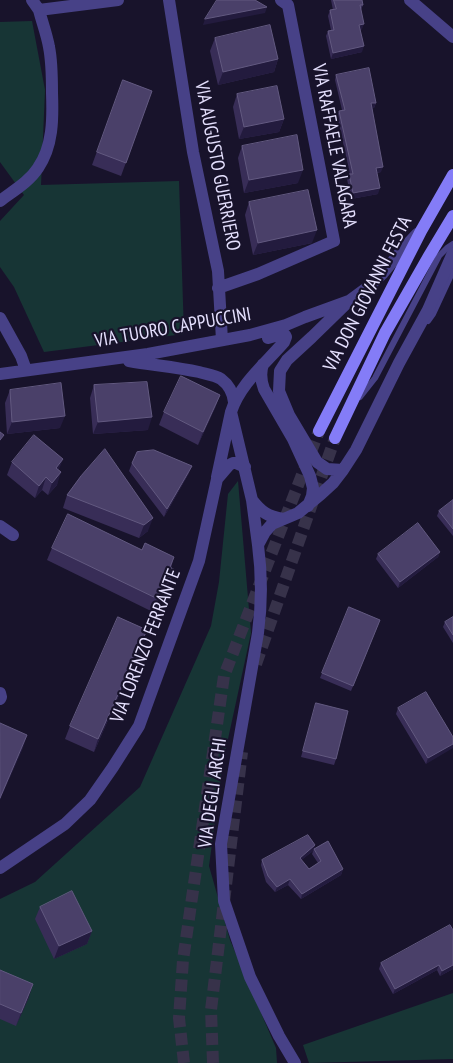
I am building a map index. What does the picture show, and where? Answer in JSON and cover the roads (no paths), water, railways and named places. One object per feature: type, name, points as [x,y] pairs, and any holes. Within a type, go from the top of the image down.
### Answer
[{"type":"main road","name":"VIA DON GIOVANNI FESTA","points":[[319,431],[421,231],[453,175]]},
{"type":"main road","name":"VIA DON GIOVANNI FESTA","points":[[335,438],[385,333],[453,216]]},
{"type":"street","points":[[0,201],[30,177],[38,168],[46,153],[51,135],[53,117],[49,46],[35,5],[118,0]]},
{"type":"street","name":"VIA AUGUSTO GUERRIERO","points":[[169,0],[193,152],[218,270],[222,340]]},
{"type":"street","name":"VIA RAFFAELE VALAGARA","points":[[218,288],[258,274],[334,241],[288,5],[281,0]]},
{"type":"street","points":[[410,0],[453,37]]},
{"type":"street","points":[[343,470],[327,469],[317,462],[289,414],[279,391],[280,371],[286,360],[349,301],[383,273],[421,231]]},
{"type":"street","points":[[258,545],[272,524],[298,513],[308,506],[343,470],[356,450],[428,310],[453,253]]},
{"type":"street","name":"VIA TUORO CAPPUCCINI","points":[[0,374],[148,354],[250,335],[286,325],[305,316],[349,301]]},
{"type":"street","points":[[0,318],[26,370]]},
{"type":"street","points":[[232,407],[246,385],[284,342],[286,337],[282,334],[265,338],[250,335]]},
{"type":"street","name":"VIA DEGLI ARCHI","points":[[112,359],[182,369],[217,377],[231,389],[234,395],[232,407],[252,500],[261,564],[262,595],[255,652],[221,844],[224,901],[250,977],[279,1036],[295,1063]]},
{"type":"street","points":[[263,364],[261,374],[264,390],[293,439],[310,476],[313,488],[308,506]]},
{"type":"street","name":"VIA LORENZO FERRANTE","points":[[0,868],[65,824],[90,800],[139,726],[199,561],[232,407]]},
{"type":"street","points":[[217,479],[228,465],[232,463],[245,467]]},
{"type":"street","points":[[252,500],[268,515],[283,519]]},
{"type":"street","points":[[0,526],[13,535]]},
{"type":"street","points":[[0,693],[0,699]]},
{"type":"lane","points":[[348,411],[375,378],[439,256],[453,244]]},
{"type":"lane","points":[[409,345],[433,314],[453,271]]},
{"type":"tunnel","points":[[184,1063],[179,1018],[183,960],[224,676],[319,431]]},
{"type":"tunnel","points":[[256,664],[335,438]]},
{"type":"tunnel","points":[[213,1063],[211,1010],[242,752]]}]
